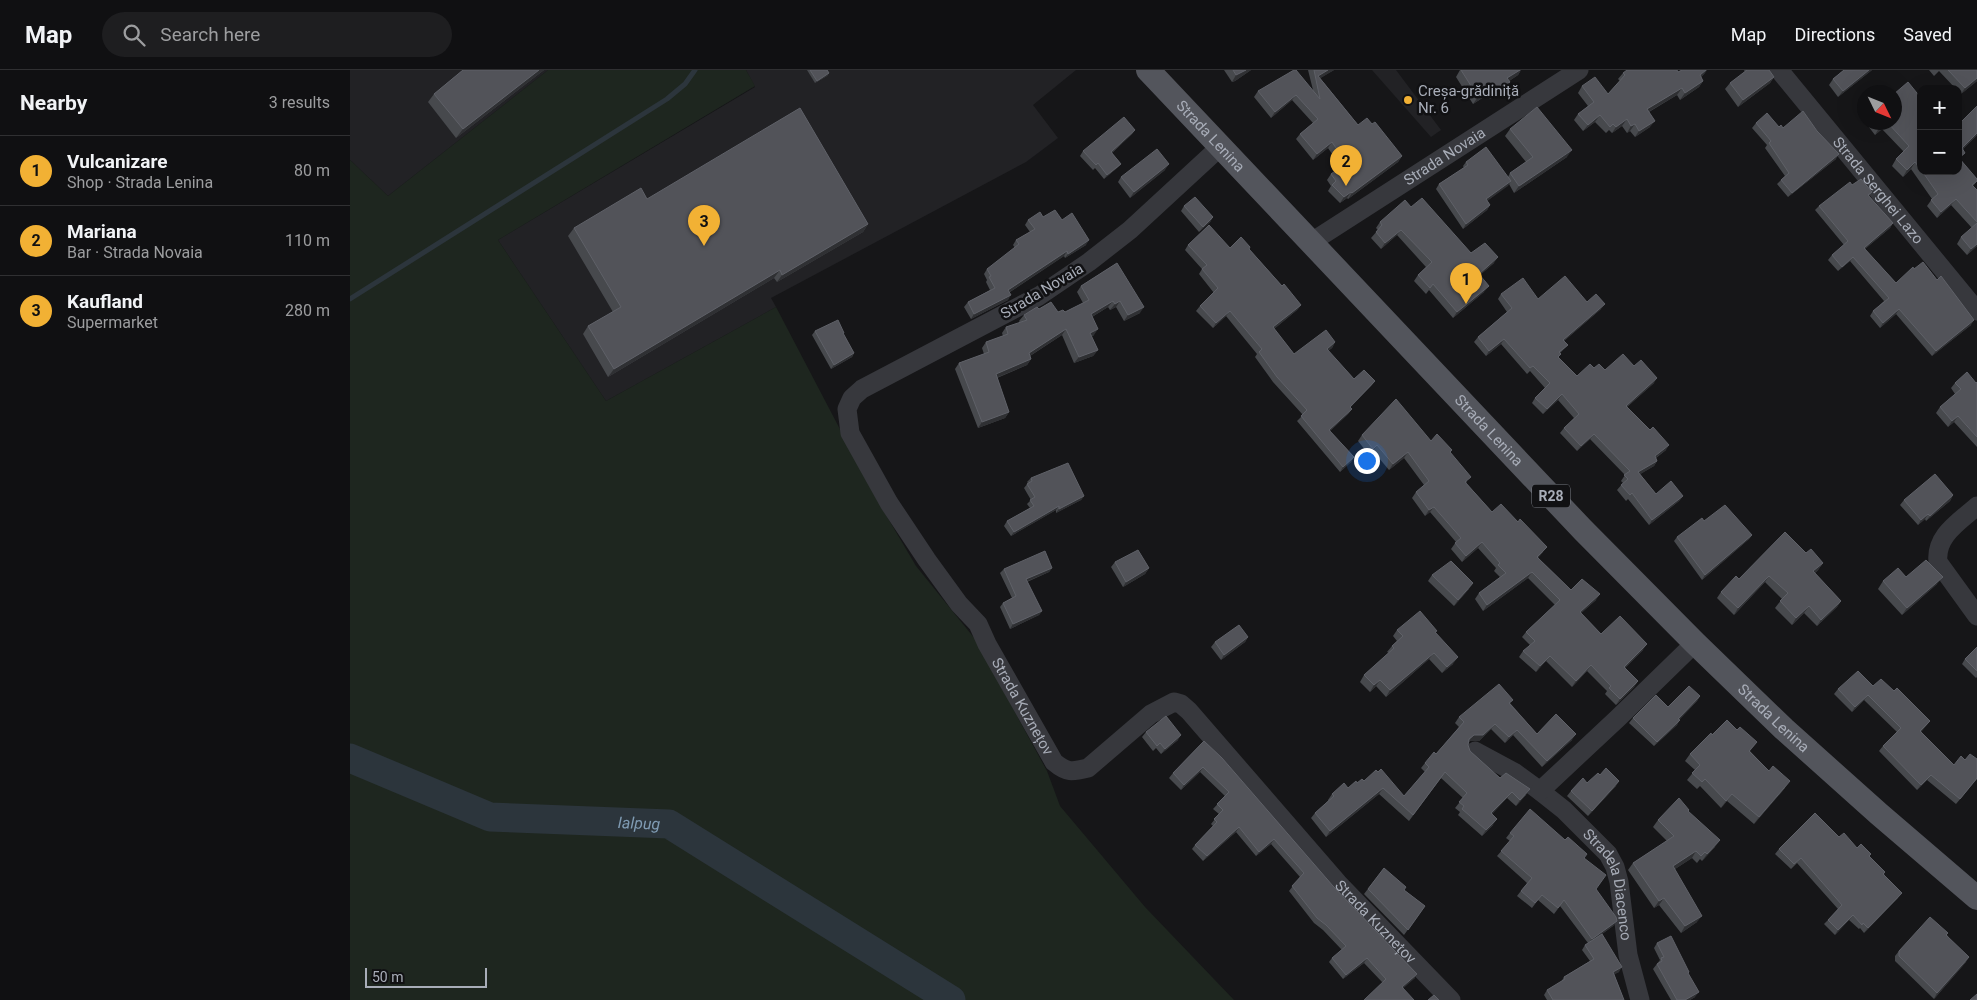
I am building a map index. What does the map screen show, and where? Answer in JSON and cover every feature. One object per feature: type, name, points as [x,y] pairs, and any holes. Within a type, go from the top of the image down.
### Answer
[{"type":"main road","name":"Strada Lenina","points":[[1148,70],[1583,530],[1695,643],[1784,729],[1977,898]]},
{"type":"street","name":"Strada Novaia","points":[[1310,243],[1579,70]]},
{"type":"street","name":"Strada Serghei Lazo","points":[[1779,70],[1977,311]]},
{"type":"street","name":"Strada Novaia","points":[[847,408],[852,398],[862,389],[1039,296],[1089,262],[1130,230],[1220,147]]},
{"type":"street","name":"Strada Kuznețov","points":[[847,408],[850,434],[889,503],[959,604],[978,624],[1005,677],[1054,762],[1064,770],[1075,771],[1088,768],[1151,714],[1174,702],[1180,704],[1189,711],[1338,883],[1451,1000]]},
{"type":"street","points":[[1977,506],[1940,542],[1937,552],[1938,562],[1977,616]]},
{"type":"street","points":[[1540,791],[1695,643]]},
{"type":"street","name":"Stradela Diacenco","points":[[1475,751],[1514,772],[1540,791],[1564,810],[1608,854],[1615,867],[1619,882],[1628,955],[1640,1000]]},
{"type":"shaded area","points":[[350,70],[548,70],[388,196],[350,160]]},
{"type":"shaded area","points":[[548,70],[746,70],[755,86],[498,240],[606,401],[776,307],[876,498],[916,566],[975,639],[1047,771],[1060,806],[1145,907],[1234,1000],[350,1000],[350,160],[388,196]]},
{"type":"shaded area","points":[[746,70],[1076,70],[1033,105],[1058,138],[1026,162],[771,298],[776,307],[606,401],[498,240],[755,87]]},
{"type":"shaded area","name":"Creșa-grădiniță Nr. 6","points":[[1372,70],[1396,70],[1441,130],[1431,137]]},
{"type":"building","points":[[463,70],[539,70],[463,129],[434,94]]},
{"type":"building","points":[[810,70],[827,70],[829,73],[817,81]]},
{"type":"building","points":[[1233,70],[1246,70],[1236,75]]},
{"type":"building","points":[[1294,70],[1320,99],[1314,70],[1328,70],[1318,76],[1358,125],[1367,118],[1372,124],[1375,122],[1402,156],[1344,197],[1332,185],[1336,181],[1331,174],[1346,163],[1332,142],[1317,154],[1300,134],[1318,119],[1296,95],[1275,112],[1258,91]]},
{"type":"building","points":[[1461,70],[1520,70],[1507,78],[1510,82],[1495,91],[1493,87],[1478,97]]},
{"type":"building","points":[[1627,70],[1677,70],[1678,72],[1682,70],[1706,70],[1700,75],[1703,81],[1685,93],[1682,88],[1647,109],[1655,121],[1639,131],[1635,124],[1631,126],[1627,119],[1616,127],[1613,124],[1610,127],[1600,115],[1588,125],[1578,114],[1594,102],[1582,86],[1595,77],[1608,94],[1625,75],[1623,73]]},
{"type":"building","points":[[1747,70],[1769,70],[1774,77],[1743,100],[1730,83]]},
{"type":"building","points":[[1844,70],[1869,70],[1843,91],[1833,79]]},
{"type":"building","points":[[1948,70],[1977,70],[1977,78],[1965,88]]},
{"type":"building","points":[[1908,82],[1917,93],[1917,165],[1915,162],[1907,170],[1896,159],[1909,146],[1894,130],[1902,130],[1902,87]]},
{"type":"building","points":[[1977,106],[1977,133],[1962,148],[1962,130],[1962,121]]},
{"type":"building","points":[[1537,107],[1572,150],[1519,186],[1510,173],[1533,157],[1510,129]]},
{"type":"building","points":[[800,108],[868,224],[782,275],[780,270],[614,369],[588,326],[621,307],[574,228],[641,188],[647,199]]},
{"type":"building","points":[[1803,111],[1817,131],[1839,154],[1792,193],[1781,180],[1789,173],[1769,143],[1771,141],[1756,123],[1767,113],[1779,127],[1781,125],[1783,128]]},
{"type":"building","points":[[1124,117],[1135,130],[1111,152],[1121,164],[1107,175],[1098,163],[1096,165],[1083,151]]},
{"type":"building","points":[[1486,147],[1511,181],[1486,199],[1490,205],[1466,224],[1439,184],[1468,165],[1466,162]]},
{"type":"building","points":[[1157,149],[1169,164],[1134,192],[1121,177]]},
{"type":"building","points":[[1962,162],[1977,179],[1972,185],[1977,190],[1977,222],[1956,199],[1941,212],[1931,200],[1938,194],[1925,175],[1962,175]]},
{"type":"building","points":[[1861,179],[1872,192],[1868,195],[1893,223],[1864,248],[1896,283],[1913,267],[1914,269],[1923,262],[1937,280],[1941,276],[1974,320],[1936,351],[1899,309],[1883,323],[1873,311],[1889,298],[1853,257],[1842,267],[1832,255],[1848,241],[1819,206],[1850,182],[1852,185]]},
{"type":"building","points":[[1195,197],[1213,217],[1203,227],[1184,206]]},
{"type":"building","points":[[1422,198],[1471,253],[1485,243],[1498,257],[1479,274],[1489,286],[1457,312],[1433,284],[1430,288],[1418,275],[1432,262],[1401,230],[1385,243],[1376,232],[1382,225],[1380,222],[1405,200],[1411,207]]},
{"type":"building","points":[[1055,210],[1062,220],[1072,213],[1089,240],[1068,254],[1067,251],[1008,290],[1011,295],[974,314],[968,302],[995,288],[987,269],[1019,244],[1016,240],[1035,229],[1028,220],[1040,212],[1043,217]]},
{"type":"building","points":[[1977,223],[1977,244],[1971,249],[1961,237]]},
{"type":"building","points":[[1209,225],[1230,248],[1241,237],[1250,247],[1249,249],[1282,286],[1284,284],[1301,305],[1273,327],[1294,354],[1326,330],[1335,342],[1327,349],[1354,379],[1364,370],[1375,381],[1350,407],[1352,409],[1329,430],[1354,457],[1343,467],[1301,416],[1307,410],[1277,377],[1259,352],[1262,349],[1230,311],[1216,323],[1200,306],[1218,288],[1202,269],[1207,265],[1188,245]]},
{"type":"building","points":[[1117,263],[1144,307],[1128,315],[1120,301],[1115,304],[1113,301],[1091,314],[1098,329],[1090,333],[1098,350],[1079,357],[1066,329],[1029,353],[1031,359],[996,374],[1009,412],[982,422],[959,363],[989,352],[986,342],[1008,334],[1006,327],[1027,320],[1024,315],[1037,307],[1039,309],[1051,302],[1058,312],[1063,310],[1065,312],[1089,300],[1081,286]]},
{"type":"building","points":[[1565,276],[1587,302],[1596,294],[1605,304],[1563,340],[1568,345],[1559,352],[1561,354],[1558,357],[1577,376],[1590,364],[1594,368],[1599,364],[1605,370],[1623,354],[1634,366],[1641,360],[1657,378],[1626,406],[1650,430],[1653,427],[1669,445],[1655,456],[1657,461],[1638,472],[1656,494],[1671,481],[1683,496],[1652,520],[1632,493],[1630,495],[1621,485],[1628,479],[1624,475],[1630,471],[1594,434],[1581,446],[1564,428],[1579,414],[1562,394],[1547,409],[1535,398],[1550,383],[1533,366],[1530,368],[1504,339],[1489,351],[1478,337],[1512,308],[1501,294],[1523,278],[1538,299]]},
{"type":"building","points":[[838,320],[854,353],[834,365],[815,331]]},
{"type":"building","points":[[1967,372],[1977,382],[1977,437],[1958,416],[1952,421],[1940,407],[1961,389],[1955,383]]},
{"type":"building","points":[[1396,399],[1431,441],[1437,434],[1452,450],[1450,452],[1471,477],[1465,482],[1492,512],[1501,504],[1518,522],[1520,519],[1547,547],[1537,557],[1571,590],[1582,579],[1600,594],[1580,612],[1601,634],[1620,616],[1647,644],[1624,667],[1638,681],[1620,699],[1609,688],[1611,686],[1591,665],[1576,681],[1550,656],[1540,666],[1523,651],[1535,641],[1526,632],[1560,600],[1532,572],[1487,605],[1479,593],[1506,573],[1498,565],[1500,563],[1482,542],[1466,556],[1455,543],[1461,538],[1434,507],[1429,510],[1416,492],[1429,481],[1408,452],[1393,464],[1377,445],[1373,449],[1362,435]]},
{"type":"building","points":[[1068,463],[1084,496],[1059,509],[1059,506],[1014,532],[1007,521],[1034,506],[1030,500],[1035,497],[1027,484],[1032,481],[1031,478]]},
{"type":"building","points":[[1935,474],[1953,495],[1930,516],[1928,514],[1921,520],[1904,500]]},
{"type":"building","points":[[1725,505],[1752,535],[1705,575],[1677,537],[1702,518],[1704,521]]},
{"type":"building","points":[[1785,532],[1806,553],[1811,549],[1823,563],[1813,571],[1841,601],[1821,620],[1809,606],[1796,618],[1780,601],[1788,593],[1769,576],[1738,608],[1721,592],[1736,576],[1739,579]]},
{"type":"building","points":[[1138,550],[1149,568],[1126,582],[1115,562]]},
{"type":"building","points":[[1045,551],[1052,568],[1026,579],[1042,611],[1013,624],[1003,603],[1016,596],[1004,569]]},
{"type":"building","points":[[1926,560],[1943,577],[1907,608],[1883,581],[1898,568],[1906,577]]},
{"type":"building","points":[[1451,561],[1473,583],[1458,600],[1432,575]]},
{"type":"building","points":[[1420,611],[1437,631],[1435,632],[1458,657],[1447,667],[1434,653],[1390,690],[1380,680],[1374,685],[1364,675],[1394,648],[1392,646],[1403,636],[1397,630]]},
{"type":"building","points":[[1239,625],[1248,637],[1224,655],[1215,642]]},
{"type":"building","points":[[1977,647],[1977,671],[1965,659]]},
{"type":"building","points":[[1858,671],[1873,686],[1881,679],[1894,691],[1897,688],[1930,721],[1920,731],[1954,765],[1961,756],[1965,760],[1970,754],[1977,759],[1977,778],[1960,799],[1931,775],[1921,785],[1883,746],[1901,728],[1868,695],[1855,707],[1838,689]]},
{"type":"building","points":[[1499,684],[1513,700],[1509,703],[1537,734],[1556,714],[1576,734],[1547,761],[1517,730],[1509,737],[1495,724],[1483,735],[1474,735],[1469,739],[1470,751],[1500,778],[1506,773],[1530,789],[1520,800],[1512,792],[1491,813],[1497,819],[1486,830],[1462,809],[1464,806],[1459,802],[1467,793],[1445,772],[1413,815],[1383,788],[1330,831],[1315,813],[1334,796],[1332,794],[1344,783],[1348,788],[1356,781],[1357,783],[1362,779],[1364,781],[1376,770],[1378,772],[1381,769],[1404,796],[1429,767],[1425,763],[1434,752],[1436,754],[1464,722],[1459,717]]},
{"type":"building","points":[[1689,686],[1700,696],[1678,719],[1680,720],[1657,742],[1633,718],[1656,695],[1668,707]]},
{"type":"building","points":[[1166,716],[1181,735],[1165,749],[1160,743],[1157,746],[1146,732]]},
{"type":"building","points":[[1727,720],[1737,730],[1740,727],[1757,742],[1749,751],[1769,771],[1773,766],[1790,781],[1759,817],[1732,794],[1726,801],[1705,779],[1702,782],[1692,773],[1700,765],[1690,754]]},
{"type":"building","points":[[1204,741],[1222,758],[1333,886],[1417,974],[1402,987],[1414,1000],[1364,1000],[1386,979],[1367,958],[1346,975],[1332,958],[1346,946],[1317,918],[1292,886],[1304,873],[1274,839],[1259,852],[1239,827],[1207,856],[1195,845],[1217,822],[1214,819],[1223,810],[1217,804],[1229,792],[1203,767],[1184,785],[1173,773]]},
{"type":"building","points":[[1606,768],[1619,781],[1592,811],[1571,791],[1583,778],[1587,783],[1598,773],[1600,775]]},
{"type":"building","points":[[1679,798],[1688,811],[1720,840],[1707,854],[1705,852],[1701,856],[1696,851],[1673,866],[1702,916],[1685,926],[1664,898],[1659,901],[1633,863],[1674,836],[1658,820]]},
{"type":"building","points":[[1530,809],[1565,840],[1568,837],[1587,854],[1584,858],[1606,875],[1596,889],[1617,921],[1592,939],[1564,900],[1558,908],[1542,895],[1535,903],[1521,891],[1532,878],[1501,851],[1514,836],[1510,833]]},
{"type":"building","points":[[1815,813],[1839,837],[1844,833],[1857,848],[1861,844],[1871,854],[1869,856],[1885,872],[1883,874],[1902,893],[1868,928],[1863,923],[1862,925],[1853,915],[1838,930],[1828,920],[1842,905],[1801,858],[1794,864],[1779,849]]},
{"type":"building","points":[[1384,868],[1406,887],[1404,890],[1425,906],[1408,930],[1368,889]]},
{"type":"building","points":[[1930,917],[1948,933],[1946,935],[1969,957],[1937,993],[1899,956],[1899,951]]},
{"type":"building","points":[[1602,934],[1622,967],[1613,972],[1624,1000],[1553,1000],[1547,990],[1594,959],[1585,945]]},
{"type":"building","points":[[1671,936],[1699,992],[1685,1000],[1677,1000],[1657,964],[1664,957],[1657,943]]},
{"type":"building","points":[[1977,994],[1977,1000],[1970,1000]]},
{"type":"building","points":[[1434,995],[1439,1000],[1428,1000]]},
{"type":"waterway","points":[[350,299],[667,99],[685,84],[695,70]]},
{"type":"waterway","name":"Ialpug","points":[[350,758],[490,817],[669,824],[951,1000]]},
{"type":"place","name":"Creșa-grădiniță Nr. 6","points":[[1408,100]]},
{"type":"place","name":"Mariana","points":[[1346,186]]},
{"type":"place","name":"Kaufland","points":[[704,246]]},
{"type":"place","name":"Vulcanizare","points":[[1466,304]]}]
